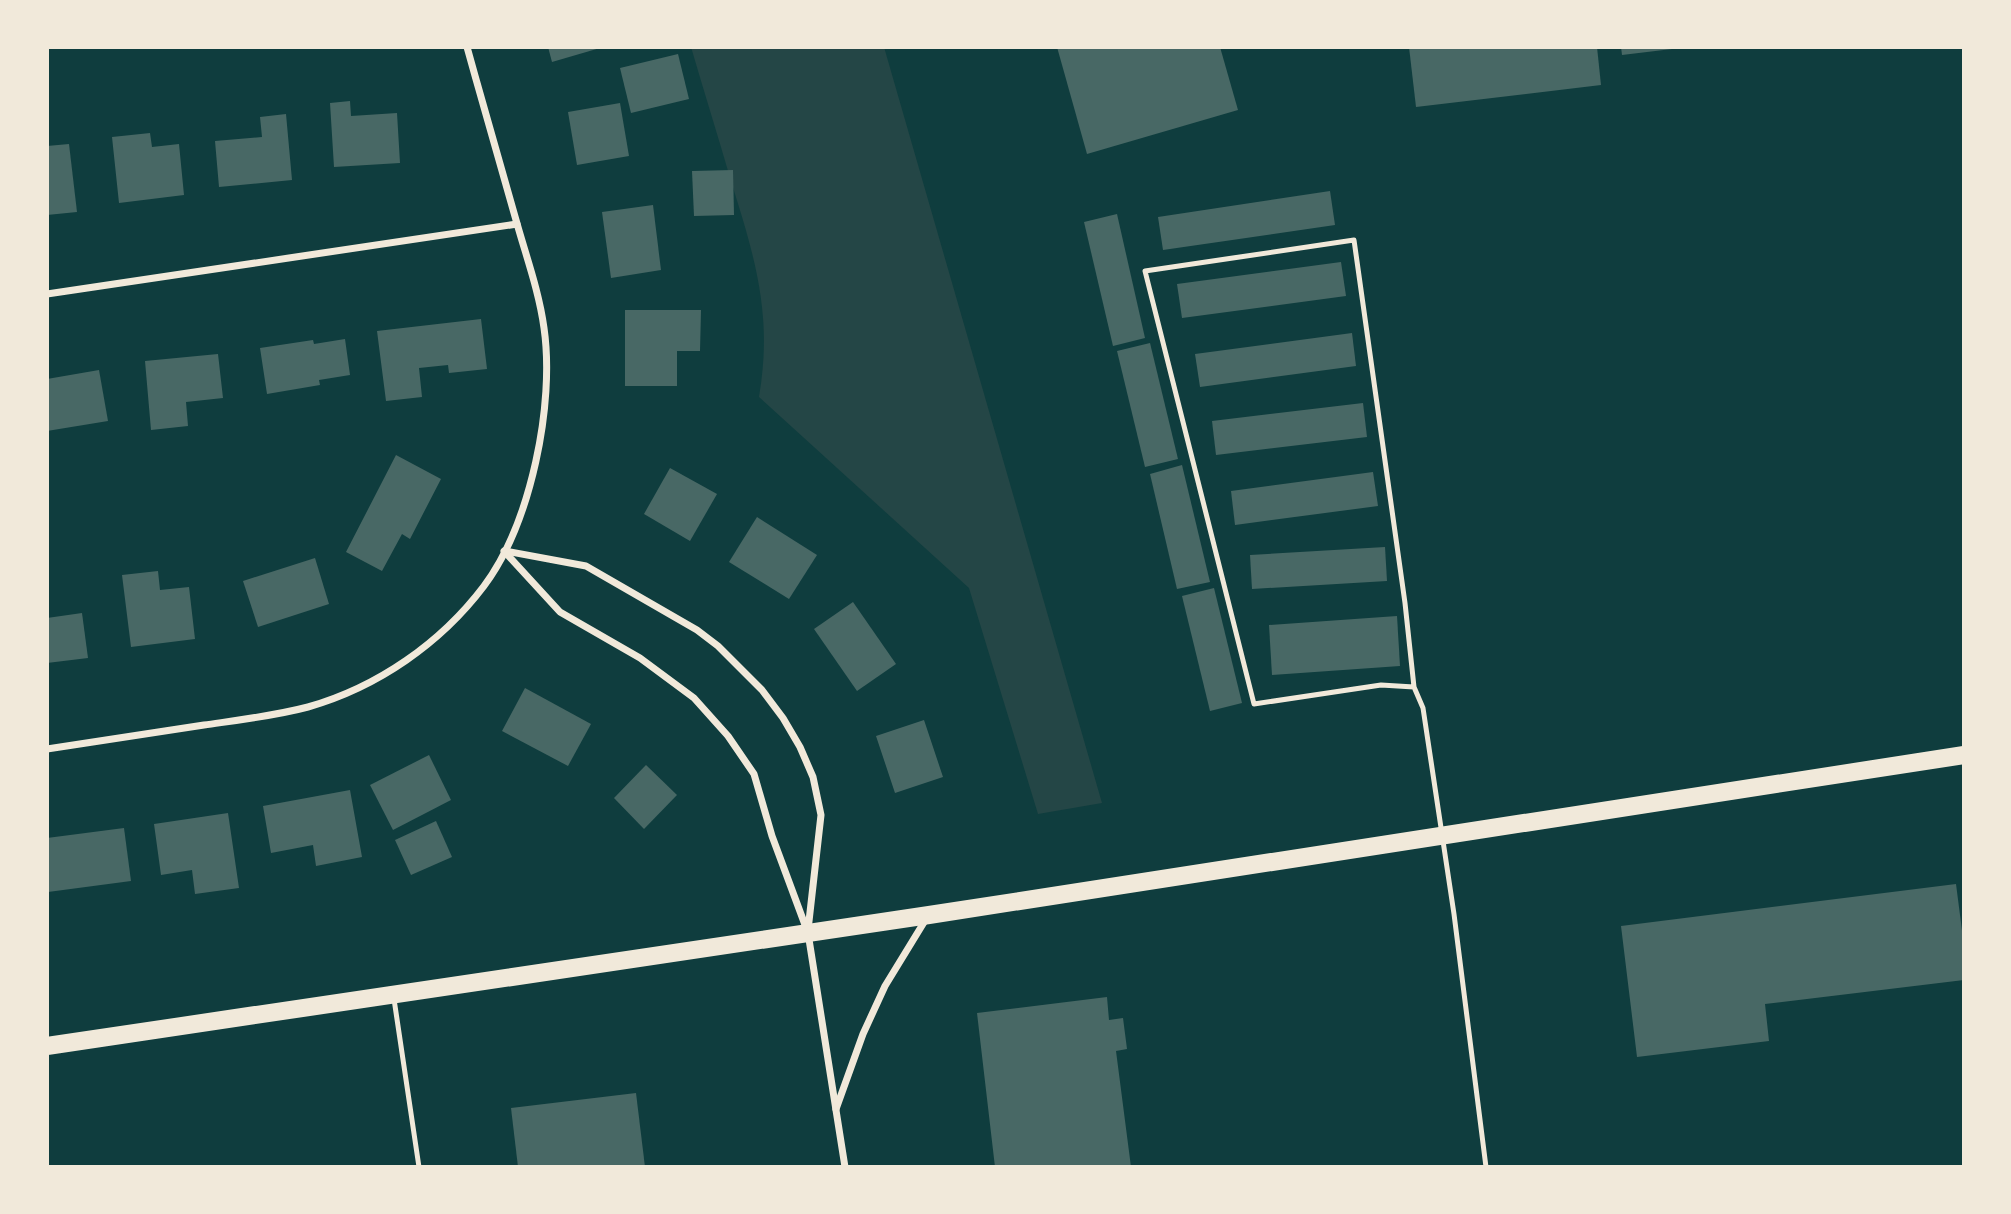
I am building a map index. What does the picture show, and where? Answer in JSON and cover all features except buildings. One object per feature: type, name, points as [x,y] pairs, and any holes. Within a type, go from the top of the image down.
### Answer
[{"type":"main road","points":[[47,1046],[929,915],[1964,755]]},
{"type":"street","points":[[47,749],[272,715],[338,696],[369,682],[427,645],[457,618],[486,583],[504,551],[529,487],[539,448],[547,368],[544,328],[536,287],[467,47]]},
{"type":"street","points":[[47,294],[517,224]]},
{"type":"street","points":[[504,551],[586,566],[697,630],[718,646],[762,690],[800,747],[813,778],[821,815],[808,933]]},
{"type":"street","points":[[504,551],[560,612],[640,658],[694,698],[728,736],[754,774],[772,836],[808,933],[845,1166]]},
{"type":"street","points":[[836,1110],[863,1034],[885,986],[929,915]]},
{"type":"lane","points":[[1414,687],[1381,685],[1254,704],[1146,271],[1353,240],[1405,603],[1414,687],[1423,708],[1442,836],[1486,1167]]},
{"type":"lane","points":[[393,996],[419,1167]]},
{"type":"lane","points":[[839,1167],[845,1166]]},
{"type":"shaded area","points":[[691,47],[884,47],[1102,803],[1038,814],[969,588],[759,397],[764,339],[759,287],[747,236]]}]
